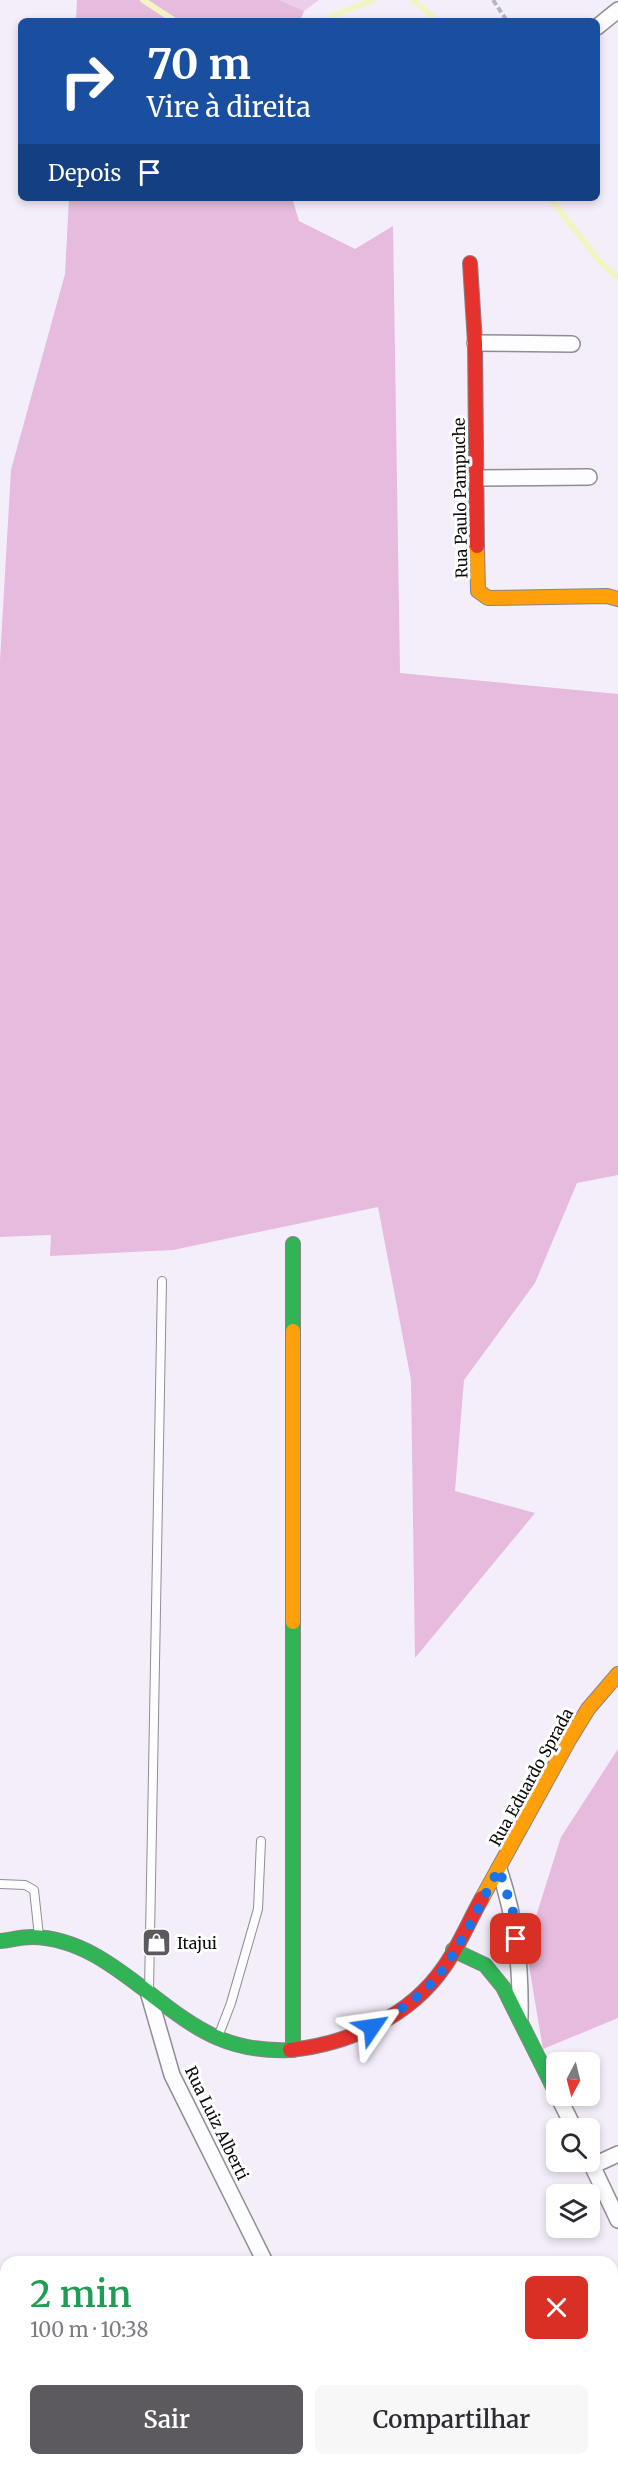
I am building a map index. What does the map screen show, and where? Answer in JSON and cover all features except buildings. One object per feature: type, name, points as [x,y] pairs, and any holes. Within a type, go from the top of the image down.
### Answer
[{"type":"street","points":[[600,25],[618,10]]},
{"type":"street","name":"Rua Paulo Pampuche","points":[[470,263],[475,343],[478,591],[488,598],[502,599],[607,596],[618,599]]},
{"type":"street","points":[[475,343],[572,344]]},
{"type":"street","points":[[475,478],[589,477]]},
{"type":"street","points":[[293,1244],[293,2050]]},
{"type":"street","name":"Rua Eduardo Sprada","points":[[0,1941],[39,1936],[56,1938],[76,1946],[118,1972],[194,2026],[217,2038],[265,2050],[293,2050],[345,2038],[381,2022],[406,2006],[430,1985],[453,1950],[499,1869],[568,1740],[588,1709],[618,1674]]},
{"type":"street","points":[[499,1869],[513,1912],[521,1983],[520,2018]]},
{"type":"street","points":[[453,1950],[485,1965],[503,1987],[546,2071]]},
{"type":"street","name":"Rua Luiz Alberti","points":[[149,1995],[172,2076],[263,2256]]},
{"type":"street","points":[[600,2161],[618,2154]]},
{"type":"street","points":[[595,2172],[618,2220]]},
{"type":"lane","points":[[149,1995],[162,1281]]},
{"type":"lane","points":[[217,2038],[231,2004],[258,1909],[261,1840]]},
{"type":"lane","points":[[0,1884],[25,1885],[34,1890],[39,1936]]},
{"type":"path","points":[[493,0],[505,18]]},
{"type":"shaded area","points":[[77,0],[279,0],[304,11],[301,18],[76,18]]},
{"type":"shaded area","points":[[279,0],[319,0],[304,11]]},
{"type":"shaded area","points":[[69,201],[293,201],[299,221],[355,249],[393,226],[400,673],[618,694],[618,1175],[577,1183],[535,1283],[464,1380],[455,1491],[535,1513],[415,1658],[411,1380],[378,1207],[173,1250],[50,1256],[51,1235],[0,1237],[0,660],[11,470],[65,274]]},
{"type":"shaded area","points":[[618,1749],[618,2018],[543,2049],[526,1948],[561,1837]]},
{"type":"waterway","points":[[143,0],[170,18]]},
{"type":"waterway","points":[[330,18],[373,0]]},
{"type":"waterway","points":[[413,0],[434,18]]},
{"type":"waterway","points":[[552,201],[599,261],[618,278]]},
{"type":"traffic: fast","points":[[293,1244],[293,1331]]},
{"type":"traffic: fast","points":[[293,1622],[293,2050]]},
{"type":"traffic: fast","points":[[0,1941],[32,1937],[59,1941],[83,1949],[107,1962],[195,2026],[218,2038],[253,2048],[290,2050]]},
{"type":"traffic: fast","points":[[453,1950],[485,1965],[503,1987],[546,2073]]},
{"type":"traffic: slow","points":[[477,546],[478,591],[488,598],[607,596],[618,599]]},
{"type":"traffic: slow","points":[[293,1331],[293,1622]]},
{"type":"traffic: slow","points":[[482,1898],[569,1740],[588,1709],[618,1674]]},
{"type":"traffic: jam","points":[[470,263],[475,343],[477,546]]},
{"type":"traffic: jam","points":[[290,2050],[334,2042],[355,2034],[396,2014],[414,2000],[444,1967],[482,1898]]},
{"type":"place","name":"Itajui","points":[[156,1943]]},
{"type":"route","points":[[372,2027],[406,2006],[430,1985],[444,1967],[499,1869],[513,1912],[516,1939]]}]
